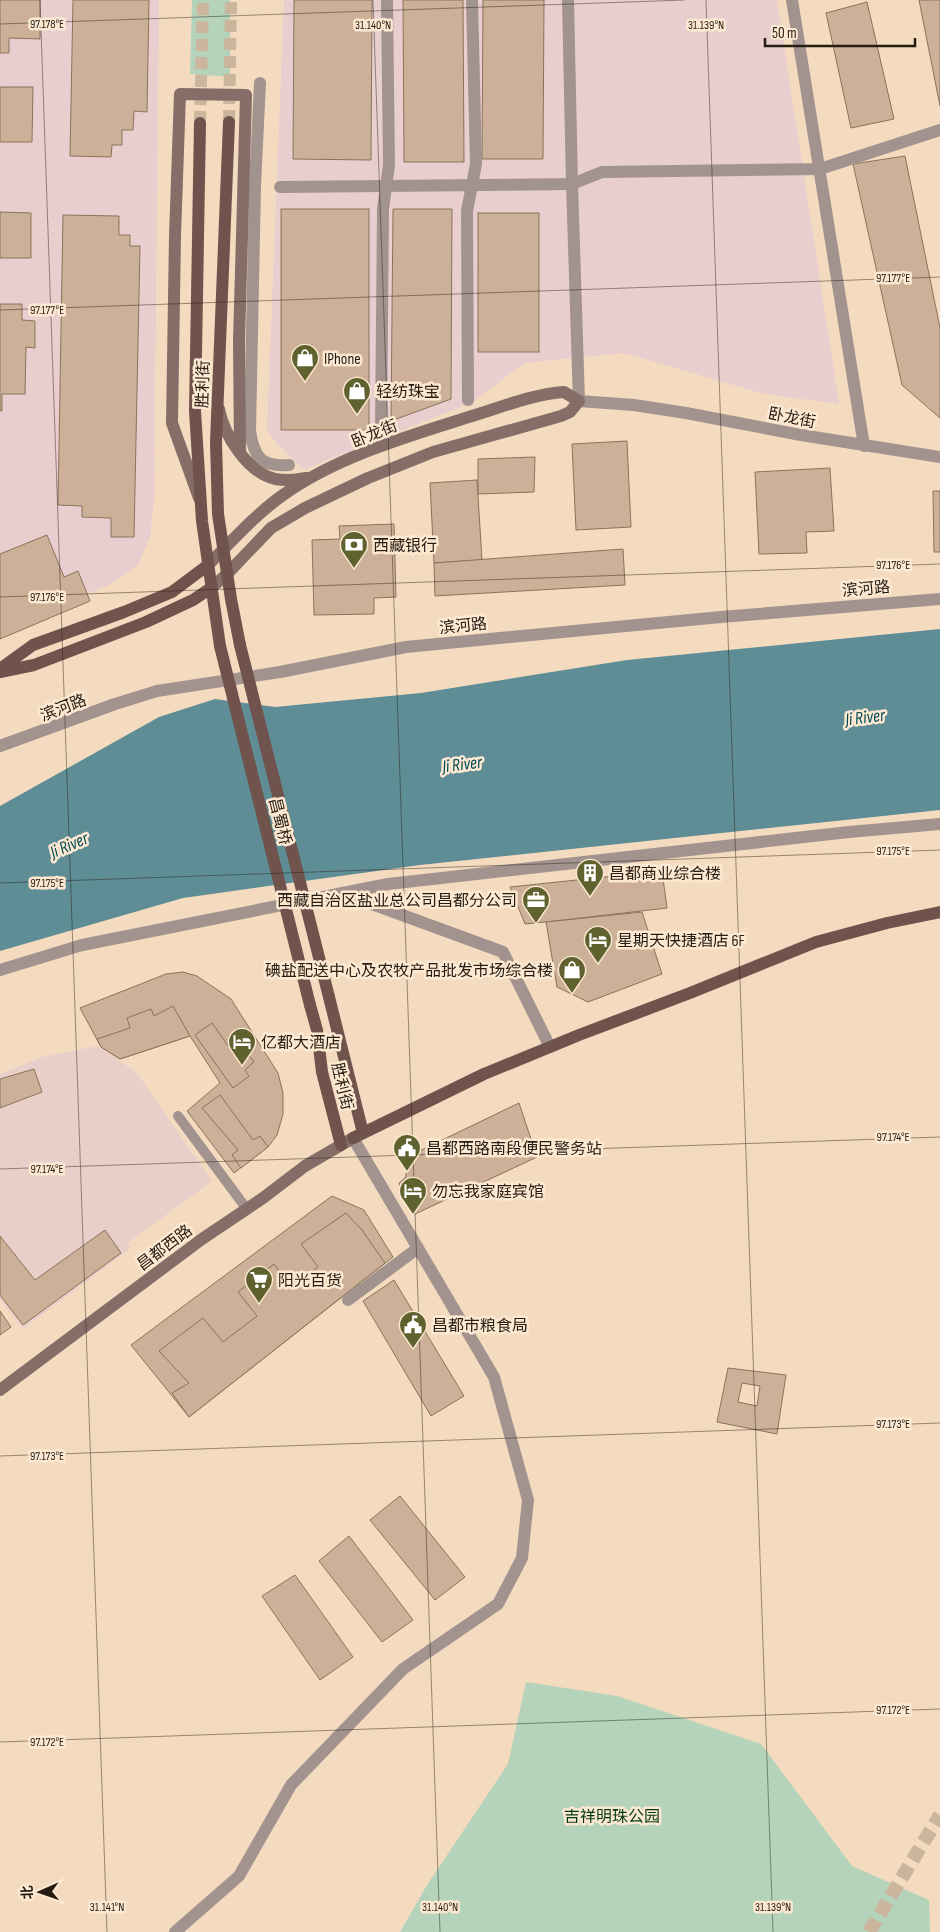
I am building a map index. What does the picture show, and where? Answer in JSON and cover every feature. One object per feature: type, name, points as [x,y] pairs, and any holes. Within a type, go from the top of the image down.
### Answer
[{"type":"main road","points":[[200,502],[172,423],[175,236],[180,94],[246,95],[239,341],[240,452]]},
{"type":"main road","name":"胜利街","points":[[228,122],[216,481],[223,550],[240,645]]},
{"type":"main road","name":"胜利街","points":[[200,123],[195,411],[200,502],[220,646]]},
{"type":"main road","name":"卧龙街","points":[[208,565],[283,495],[314,476],[411,435],[533,397],[564,392],[579,401]]},
{"type":"main road","points":[[218,401],[221,418],[240,452],[259,471],[273,478],[284,480],[314,476]]},
{"type":"main road","points":[[0,670],[34,665],[146,622],[184,605],[211,588],[227,574],[271,528],[305,508],[368,478],[433,452],[561,416],[570,412],[579,401]]},
{"type":"main road","points":[[0,670],[33,645],[124,612],[172,592],[208,565]]},
{"type":"main road","name":"昌蜀桥","points":[[240,645],[329,997]]},
{"type":"main road","name":"昌蜀桥","points":[[220,646],[310,1004]]},
{"type":"main road","points":[[358,1135],[484,1074],[550,1046],[816,942],[887,923],[940,912]]},
{"type":"main road","name":"胜利街","points":[[329,997],[358,1135]]},
{"type":"main road","name":"胜利街","points":[[310,1004],[322,1072],[341,1145]]},
{"type":"main road","name":"昌都西路","points":[[0,1390],[246,1208],[264,1198],[305,1166],[358,1135]]},
{"type":"street","points":[[381,431],[383,209],[388,165],[387,0]]},
{"type":"street","points":[[468,400],[467,211],[476,164],[472,0]]},
{"type":"street","points":[[568,0],[579,401]]},
{"type":"street","points":[[796,1],[820,169],[864,446]]},
{"type":"street","points":[[260,83],[255,186],[250,431],[255,452],[262,461],[274,466],[290,465]]},
{"type":"street","points":[[280,187],[572,184],[602,172],[820,169],[940,130]]},
{"type":"street","name":"卧龙街","points":[[579,401],[634,405],[686,413],[864,446],[940,457]]},
{"type":"street","name":"滨河路","points":[[0,746],[115,704],[157,691],[280,672],[406,648],[636,624],[940,599]]},
{"type":"street","points":[[0,970],[82,945],[388,884],[849,832],[940,824]]},
{"type":"street","points":[[342,893],[503,952],[550,1046]]},
{"type":"street","points":[[175,1932],[239,1876],[291,1785],[403,1669],[498,1604],[522,1558],[528,1500],[494,1377],[418,1248],[358,1135]]},
{"type":"street","points":[[348,1300],[418,1248]]},
{"type":"lane","points":[[178,1116],[246,1208]]},
{"type":"shaded area","points":[[0,0],[159,0],[154,501],[150,537],[138,565],[108,586],[0,625]]},
{"type":"shaded area","points":[[284,0],[777,0],[839,404],[764,394],[624,353],[524,363],[473,402],[303,470],[277,444],[267,430]]},
{"type":"shaded area","points":[[97,1046],[136,1072],[212,1181],[128,1243],[131,1248],[23,1329],[0,1299],[0,1074],[42,1057]]},
{"type":"green space","points":[[192,0],[230,0],[230,77],[190,74]]},
{"type":"green space","name":"吉祥明珠公园","points":[[526,1682],[617,1696],[761,1744],[852,1866],[929,1900],[930,1932],[400,1932],[427,1885],[508,1764]]},
{"type":"water","name":"Ji River","points":[[940,629],[940,810],[420,865],[183,898],[0,951],[0,806],[159,717],[215,699],[275,707],[421,693],[627,660]]},
{"type":"building","points":[[0,0],[40,0],[40,39],[9,38],[9,53],[0,53]]},
{"type":"building","points":[[73,0],[149,0],[147,112],[134,111],[133,130],[122,130],[122,145],[112,145],[111,157],[70,156]]},
{"type":"building","points":[[294,0],[372,0],[371,160],[293,159]]},
{"type":"building","points":[[403,0],[463,0],[464,162],[404,162]]},
{"type":"building","points":[[483,0],[544,0],[543,159],[482,159]]},
{"type":"building","points":[[919,0],[940,0],[940,106]]},
{"type":"building","points":[[867,2],[894,119],[851,128],[826,13]]},
{"type":"building","points":[[0,87],[33,87],[32,142],[0,142]]},
{"type":"building","points":[[905,156],[940,328],[940,418],[902,385],[853,164]]},
{"type":"building","points":[[281,209],[369,209],[369,430],[281,430]]},
{"type":"building","points":[[393,209],[452,209],[451,399],[391,421]]},
{"type":"building","points":[[0,212],[31,213],[31,258],[0,258]]},
{"type":"building","points":[[478,213],[539,213],[539,352],[478,352]]},
{"type":"building","points":[[63,215],[119,216],[119,235],[130,235],[130,246],[140,246],[134,537],[111,537],[111,518],[82,517],[82,506],[58,505]]},
{"type":"building","points":[[0,304],[22,304],[22,320],[35,321],[35,348],[26,347],[25,394],[2,394],[2,411],[0,411]]},
{"type":"building","points":[[627,441],[631,527],[576,530],[572,444]]},
{"type":"building","points":[[535,457],[534,492],[478,494],[478,459]]},
{"type":"building","points":[[830,468],[834,531],[806,532],[807,553],[759,554],[755,472]]},
{"type":"building","points":[[477,480],[482,560],[434,563],[430,483]]},
{"type":"building","points":[[933,491],[940,491],[940,552],[934,552]]},
{"type":"building","name":"西藏银行","points":[[394,524],[396,597],[374,598],[374,614],[314,615],[312,540],[340,539],[339,526]]},
{"type":"building","points":[[47,535],[64,577],[78,571],[90,601],[0,639],[0,554]]},
{"type":"building","points":[[623,549],[625,585],[435,596],[434,563]]},
{"type":"building","name":"昌都商业综合楼","points":[[662,871],[667,908],[546,922],[525,924],[510,887]]},
{"type":"building","points":[[642,912],[662,974],[588,1002],[557,987],[546,922]]},
{"type":"building","name":"亿都大酒店","points":[[183,972],[197,976],[231,999],[278,1073],[283,1093],[283,1114],[277,1135],[268,1147],[234,1173],[187,1111],[220,1083],[190,1036],[120,1059],[101,1047],[80,1008],[166,974]]},
{"type":"building","points":[[173,1006],[190,1036],[120,1059],[101,1047],[97,1039],[130,1028],[127,1018],[151,1009],[154,1016]]},
{"type":"building","points":[[212,1023],[234,1054],[243,1048],[254,1062],[245,1070],[249,1076],[233,1088],[195,1035]]},
{"type":"building","points":[[34,1069],[42,1092],[0,1108],[0,1079]]},
{"type":"building","points":[[220,1095],[253,1140],[260,1136],[268,1147],[241,1168],[232,1155],[238,1150],[202,1108]]},
{"type":"building","points":[[519,1103],[537,1157],[413,1215],[399,1183],[405,1178],[409,1164],[407,1157]]},
{"type":"building","name":"阳光百货","points":[[332,1196],[364,1210],[393,1257],[189,1417],[131,1345]]},
{"type":"building","points":[[346,1213],[362,1230],[385,1263],[189,1417],[172,1393],[189,1383],[159,1351],[203,1318],[223,1342],[257,1316],[238,1292],[274,1264],[291,1287],[318,1267],[301,1244]]},
{"type":"building","points":[[105,1230],[121,1253],[23,1325],[0,1295],[0,1236],[35,1280]]},
{"type":"building","name":"昌都市粮食局","points":[[394,1280],[464,1396],[431,1416],[363,1301]]},
{"type":"building","points":[[0,1311],[11,1327],[0,1335]]},
{"type":"building","points":[[728,1368],[786,1375],[777,1434],[717,1422]],"holes":[[[742,1383],[760,1386],[757,1406],[738,1402]]]},
{"type":"building","points":[[400,1496],[465,1577],[435,1600],[370,1520]]},
{"type":"building","points":[[349,1536],[413,1620],[382,1642],[319,1561]]},
{"type":"building","points":[[295,1575],[353,1657],[320,1680],[262,1596]]},
{"type":"tunnel","points":[[200,123],[203,0]]},
{"type":"tunnel","points":[[229,122],[231,0]]},
{"type":"tunnel","points":[[869,1932],[940,1815]]},
{"type":"place","name":"IPhone","points":[[305,382]]},
{"type":"place","name":"轻纺珠宝","points":[[357,415]]},
{"type":"place","name":"西藏银行","points":[[354,569]]},
{"type":"place","name":"昌都商业综合楼","points":[[590,897]]},
{"type":"place","name":"西藏自治区盐业总公司昌都分公司","points":[[536,924]]},
{"type":"place","name":"星期天快捷酒店 6F","points":[[598,964]]},
{"type":"place","name":"碘盐配送中心及农牧产品批发市场综合楼","points":[[572,994]]},
{"type":"place","name":"亿都大酒店","points":[[242,1066]]},
{"type":"place","name":"昌都西路南段便民警务站","points":[[407,1172]]},
{"type":"place","name":"勿忘我家庭宾馆","points":[[413,1215]]},
{"type":"place","name":"阳光百货","points":[[259,1304]]},
{"type":"place","name":"昌都市粮食局","points":[[413,1349]]}]
